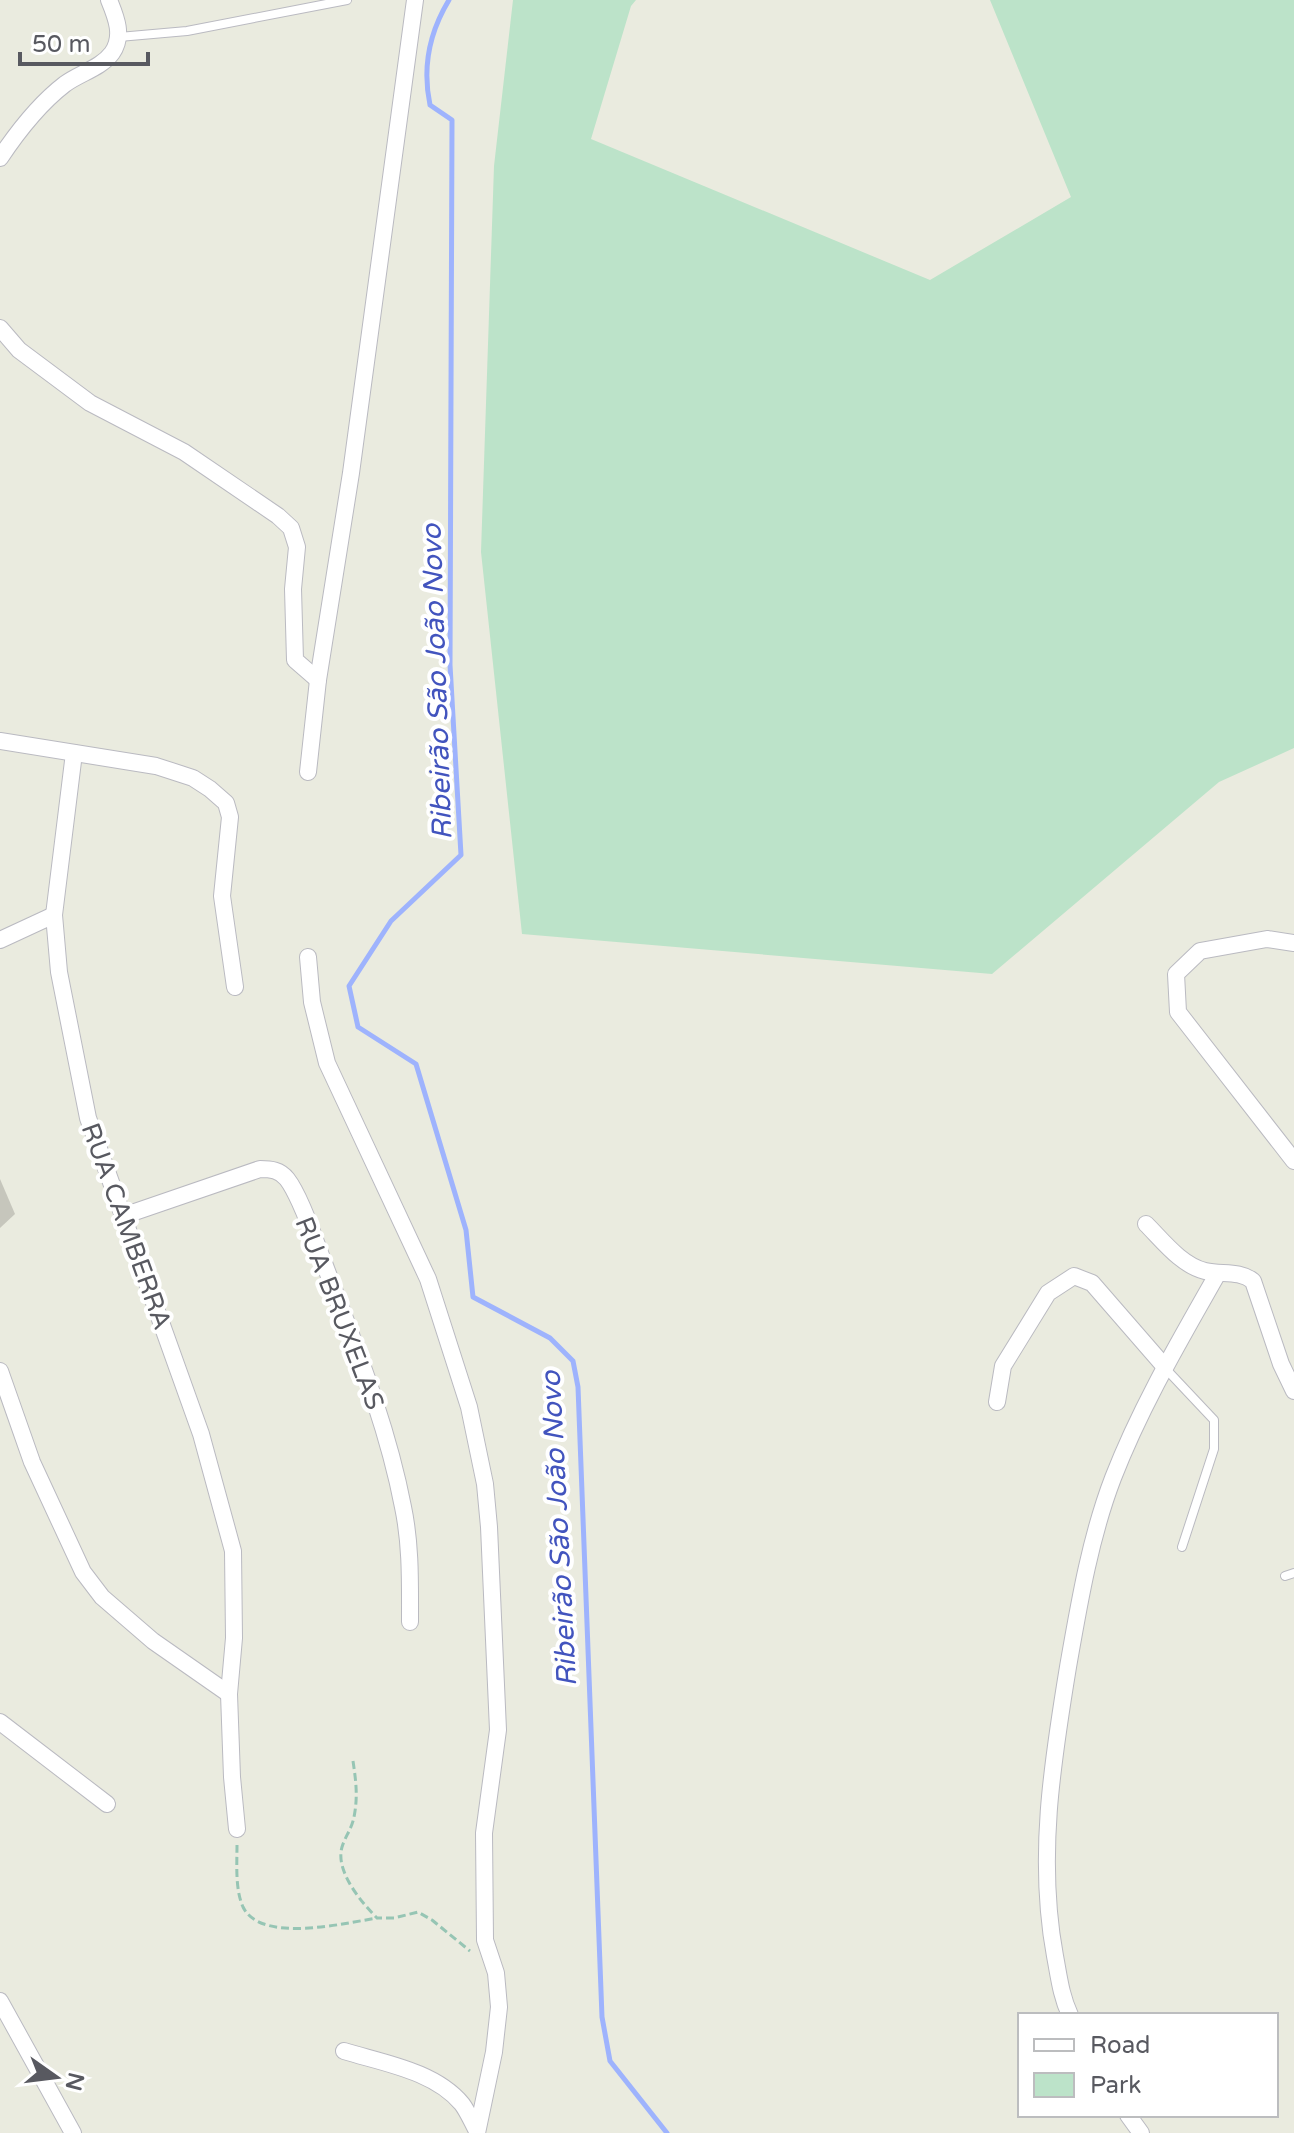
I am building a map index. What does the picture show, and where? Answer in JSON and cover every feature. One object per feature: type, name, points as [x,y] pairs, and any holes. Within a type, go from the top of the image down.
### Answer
[{"type":"street","points":[[0,158],[16,133],[38,109],[65,84],[104,61],[113,51],[118,38],[117,19],[109,0]]},
{"type":"street","points":[[308,772],[318,680],[351,473],[415,0]]},
{"type":"street","points":[[0,328],[19,350],[90,403],[184,452],[291,528],[297,547],[293,589],[295,660],[318,680]]},
{"type":"street","points":[[0,741],[156,766],[193,778],[226,803],[230,817],[222,896],[235,987]]},
{"type":"street","name":"RUA CAMBERRA","points":[[74,753],[54,915],[59,972],[88,1118],[201,1434],[233,1551],[234,1638],[229,1694],[237,1829]]},
{"type":"street","points":[[0,940],[54,915]]},
{"type":"street","points":[[1294,943],[1267,939],[1200,951],[1176,974],[1178,1012],[1294,1161]]},
{"type":"street","points":[[308,957],[312,1002],[327,1063],[428,1279],[469,1407],[485,1484],[498,1730],[484,1833],[485,1940],[496,1973],[499,2007],[494,2052],[477,2132]]},
{"type":"street","name":"RUA BRUXELAS","points":[[123,1216],[260,1169],[273,1169],[286,1178],[321,1257],[381,1421],[403,1504],[410,1547],[410,1622]]},
{"type":"street","points":[[1146,1224],[1193,1267],[1218,1273],[1244,1274],[1253,1281],[1281,1364],[1294,1391]]},
{"type":"street","points":[[1069,2013],[1063,2001],[1050,1929],[1045,1847],[1050,1771],[1082,1586],[1112,1480],[1148,1397],[1218,1273]]},
{"type":"street","points":[[997,1402],[1003,1366],[1048,1293],[1074,1276],[1092,1283],[1165,1367]]},
{"type":"street","points":[[0,1371],[32,1462],[83,1572],[102,1597],[153,1641],[229,1694]]},
{"type":"street","points":[[0,1722],[107,1804]]},
{"type":"street","points":[[0,2001],[73,2133]]},
{"type":"street","points":[[344,2051],[413,2073],[445,2088],[463,2105],[477,2132]]},
{"type":"lane","points":[[118,38],[187,31],[347,0]]},
{"type":"lane","points":[[1165,1367],[1214,1420],[1214,1449],[1182,1547]]},
{"type":"path","points":[[353,1761],[358,1794],[353,1822],[341,1848],[341,1859],[355,1896],[377,1918]]},
{"type":"path","points":[[237,1829],[237,1878],[243,1908],[257,1922],[293,1929],[319,1928],[418,1912],[475,1955]]},
{"type":"green space","points":[[513,0],[636,0],[631,6],[591,139],[930,280],[1071,197],[990,0],[1294,0],[1294,748],[1219,782],[992,974],[522,934],[481,552],[494,166]]},
{"type":"building","points":[[0,1179],[15,1214],[0,1228]]},
{"type":"waterway","name":"Ribeirão São João Novo","points":[[449,0],[432,38],[427,77],[430,105],[452,120],[450,665],[461,855],[391,921],[349,986],[358,1027],[416,1064],[466,1230],[473,1297],[550,1338],[573,1361],[578,1387],[602,2017],[610,2061],[667,2133]]}]
